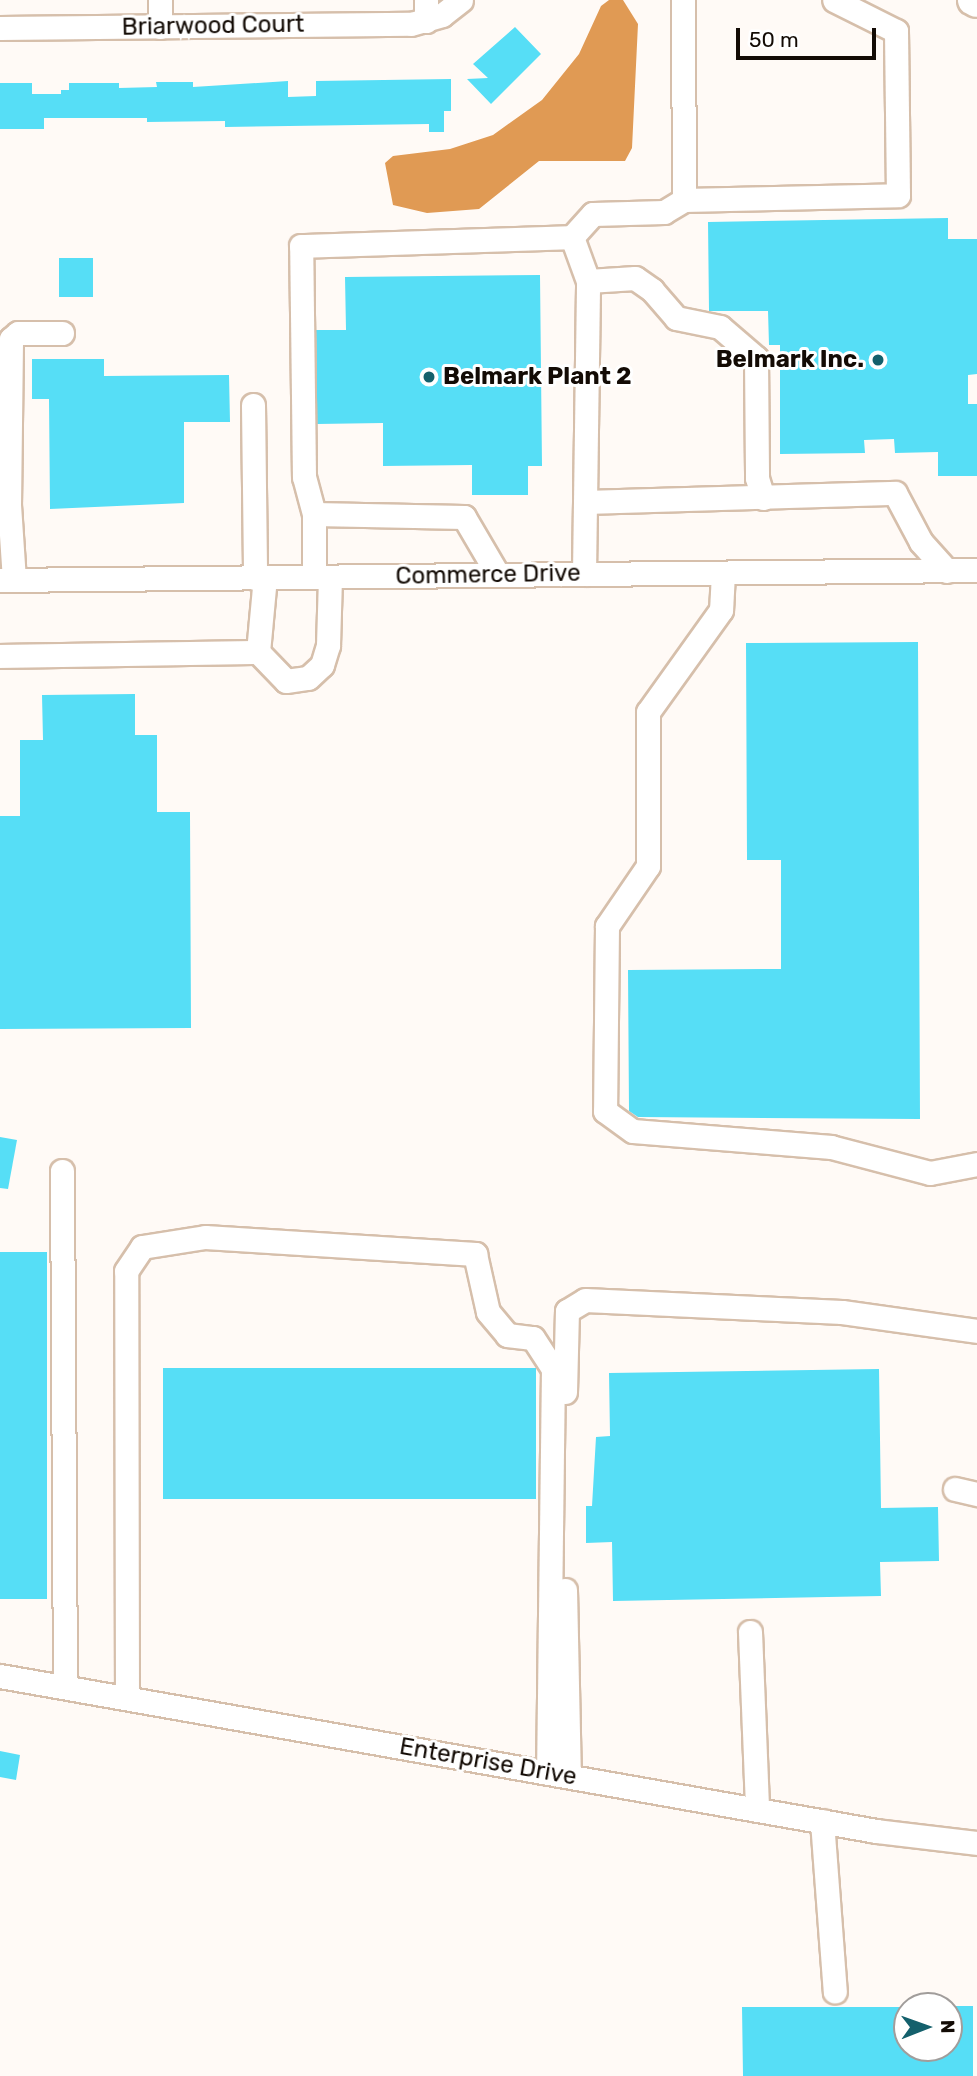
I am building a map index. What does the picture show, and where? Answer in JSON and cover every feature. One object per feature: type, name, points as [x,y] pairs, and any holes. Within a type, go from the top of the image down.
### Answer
[{"type":"street","points":[[160,0],[160,27]]},
{"type":"street","name":"Briarwood Court","points":[[0,28],[160,27],[426,10],[442,15],[461,0]]},
{"type":"street","points":[[683,0],[684,200]]},
{"type":"street","points":[[253,405],[260,577],[258,652],[286,681],[307,678],[322,665],[328,645],[314,514],[304,477],[301,246],[572,237],[593,214],[664,212],[684,200],[898,195],[896,31],[834,0]]},
{"type":"street","points":[[572,237],[588,281],[588,502],[584,574]]},
{"type":"street","points":[[588,281],[635,278],[652,290],[676,318],[720,327],[756,358],[757,478],[763,498]]},
{"type":"street","points":[[7,580],[11,339],[18,333],[62,333]]},
{"type":"street","points":[[588,502],[895,493],[921,542],[947,571]]},
{"type":"street","points":[[314,514],[464,517],[498,575]]},
{"type":"street","name":"Commerce Drive","points":[[7,580],[977,570]]},
{"type":"street","points":[[723,573],[721,610],[648,712],[648,866],[607,926],[605,1111],[634,1131],[831,1147],[930,1173],[977,1164]]},
{"type":"street","points":[[0,656],[258,652]]},
{"type":"street","points":[[62,1171],[65,1687]]},
{"type":"street","points":[[127,1698],[126,1271],[142,1247],[205,1237],[475,1254],[488,1312],[507,1335],[533,1338],[552,1369],[559,1774]]},
{"type":"street","points":[[559,1774],[568,1311],[585,1300],[742,1305],[842,1312],[977,1331]]},
{"type":"street","points":[[750,1632],[757,1810]]},
{"type":"street","name":"Enterprise Drive","points":[[0,1676],[757,1810],[977,1843]]},
{"type":"street","points":[[822,1821],[835,1992]]},
{"type":"shaded area","points":[[609,0],[623,0],[638,24],[632,148],[625,161],[539,161],[479,209],[427,213],[393,205],[385,163],[393,156],[450,149],[493,135],[542,100],[579,54],[601,6]]},
{"type":"building","points":[[515,27],[541,54],[491,104],[467,79],[488,78],[473,64]]},
{"type":"building","points":[[451,79],[451,111],[444,111],[444,132],[429,132],[429,124],[225,127],[225,121],[147,122],[147,118],[44,118],[44,129],[0,129],[0,83],[32,83],[32,94],[61,94],[61,90],[69,90],[69,83],[119,83],[119,88],[157,87],[156,82],[193,82],[193,87],[288,81],[288,97],[316,96],[316,81]]},
{"type":"building","name":"Belmark Inc.","points":[[948,218],[948,239],[977,239],[977,374],[968,375],[968,404],[977,404],[977,476],[938,476],[938,452],[895,453],[894,439],[864,440],[865,453],[780,454],[780,345],[769,345],[768,311],[709,311],[708,222]]},
{"type":"building","points":[[59,258],[93,258],[93,297],[59,297]]},
{"type":"building","name":"Belmark Plant 2","points":[[540,275],[542,466],[528,466],[528,495],[472,495],[472,465],[383,466],[383,423],[317,424],[316,330],[346,330],[345,277]]},
{"type":"building","points":[[32,359],[104,359],[104,376],[229,375],[230,422],[184,422],[184,503],[50,509],[49,399],[32,399]]},
{"type":"building","points":[[918,642],[920,1119],[638,1117],[629,1111],[628,970],[781,969],[781,860],[747,860],[746,643]]},
{"type":"building","points":[[135,694],[135,735],[157,735],[157,812],[190,812],[191,1028],[0,1029],[0,816],[20,816],[20,740],[43,740],[42,695]]},
{"type":"building","points":[[0,1137],[17,1140],[8,1189],[0,1188]]},
{"type":"building","points":[[0,1252],[47,1252],[47,1599],[0,1599]]},
{"type":"building","points":[[163,1368],[536,1368],[536,1499],[163,1499]]},
{"type":"building","points":[[879,1369],[881,1508],[938,1507],[939,1561],[880,1562],[881,1596],[613,1601],[612,1542],[586,1543],[586,1506],[592,1506],[596,1437],[610,1436],[609,1373]]},
{"type":"building","points":[[0,1751],[20,1755],[16,1780],[0,1777]]},
{"type":"building","points":[[963,2006],[973,2006],[973,2076],[743,2076],[742,2007],[893,2007],[893,2062],[963,2062]]},
{"type":"place","name":"Belmark Inc.","points":[[878,360]]},
{"type":"place","name":"Belmark Plant 2","points":[[429,377]]}]
